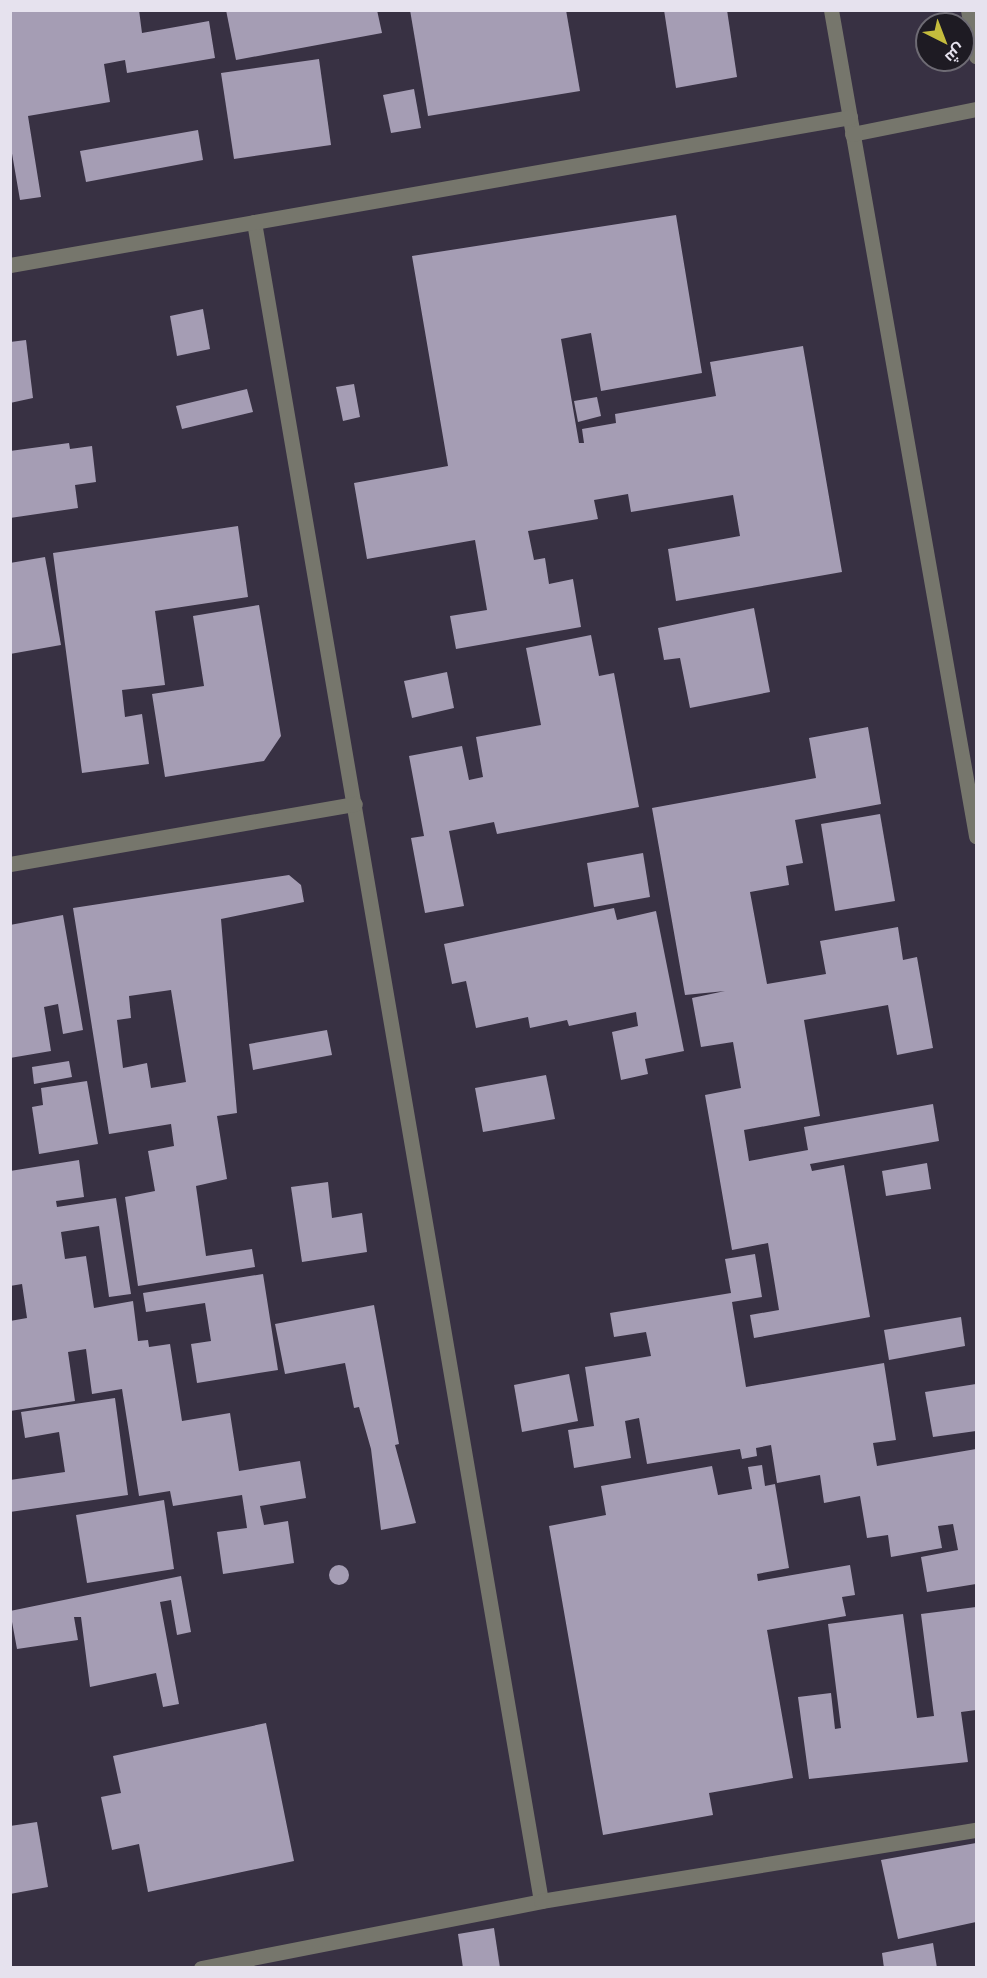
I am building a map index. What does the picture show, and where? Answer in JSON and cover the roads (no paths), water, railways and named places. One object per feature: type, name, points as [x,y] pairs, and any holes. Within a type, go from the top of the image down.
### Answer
[{"type":"street","points":[[831,10],[976,836]]},
{"type":"street","points":[[968,10],[976,56]]},
{"type":"street","points":[[852,134],[976,109]]},
{"type":"street","points":[[10,264],[850,117]]},
{"type":"street","points":[[254,222],[541,1901]]},
{"type":"street","points":[[10,864],[355,804]]},
{"type":"street","points":[[201,1968],[541,1901],[976,1830]]}]
